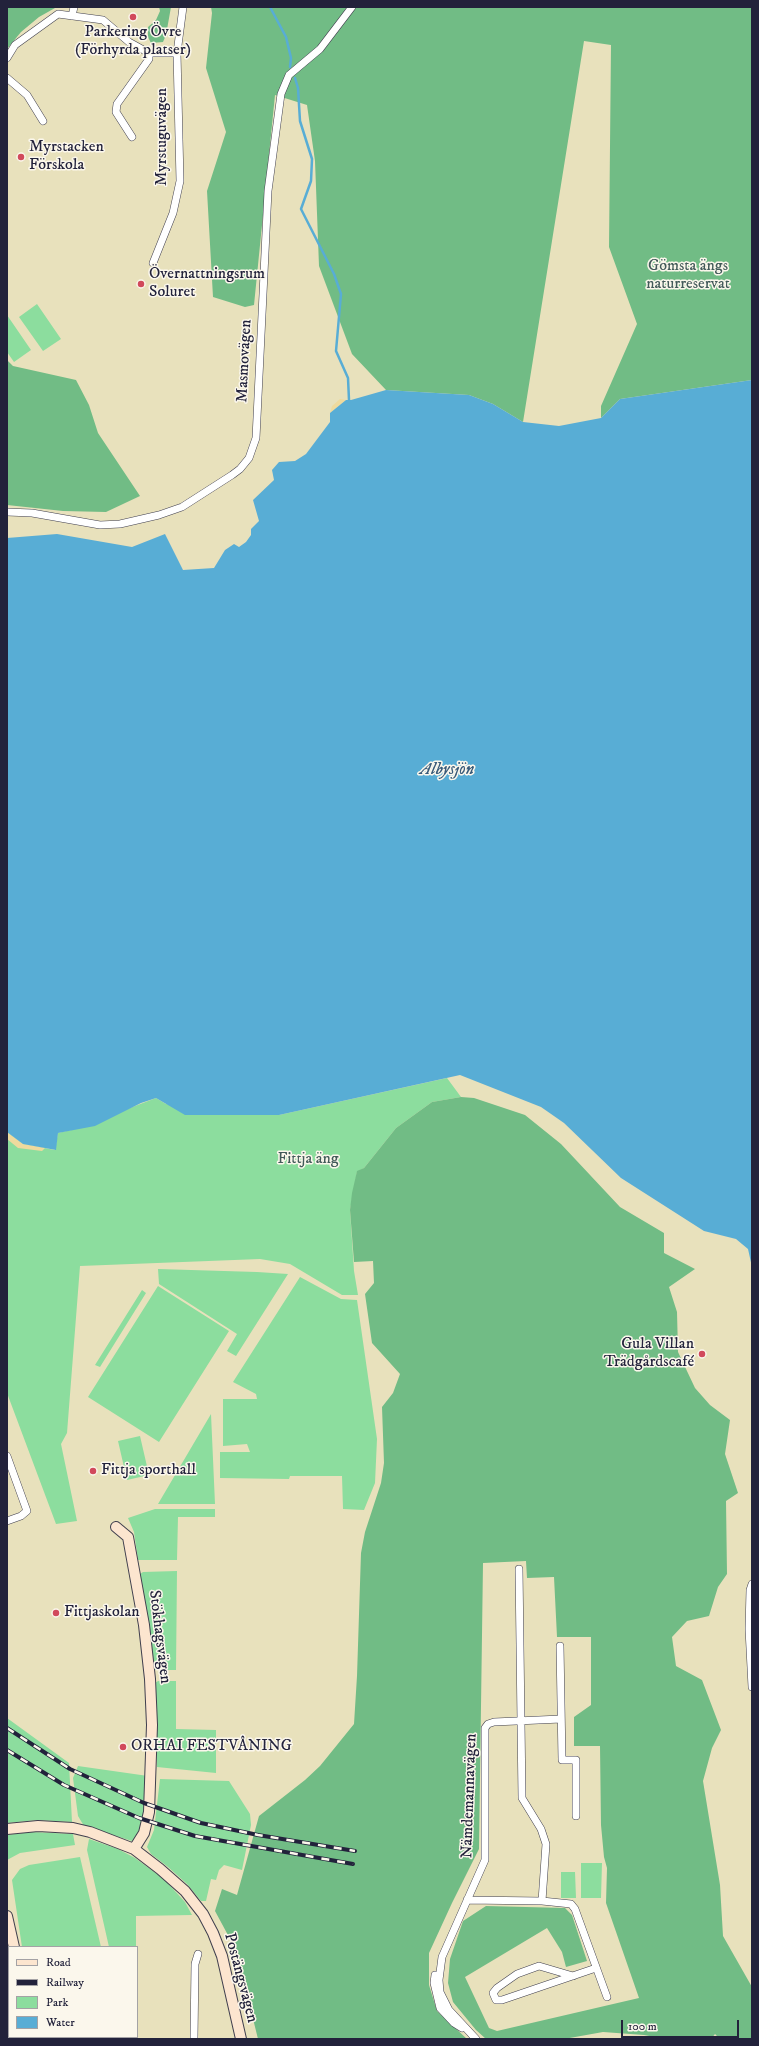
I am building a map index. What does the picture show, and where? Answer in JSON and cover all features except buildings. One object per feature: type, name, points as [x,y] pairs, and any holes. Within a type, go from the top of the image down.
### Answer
[{"type":"street","points":[[72,16],[74,7]]},
{"type":"street","name":"Myrstuguvägen","points":[[153,263],[173,213],[180,181],[177,53],[183,7]]},
{"type":"street","name":"Masmovägen","points":[[7,512],[28,512],[100,525],[116,524],[165,514],[182,507],[232,475],[240,469],[249,458],[256,438],[268,191],[281,94],[289,75],[320,49],[352,7]]},
{"type":"street","points":[[7,58],[15,45],[58,14],[103,20],[129,42],[149,53],[177,53]]},
{"type":"street","name":"Myrstuguvägen","points":[[132,137],[116,112],[117,104],[149,59],[149,53]]},
{"type":"street","points":[[7,78],[27,95],[43,121]]},
{"type":"street","points":[[7,1456],[27,1511],[22,1516],[7,1521]]},
{"type":"street","name":"Stökhagsvägen","points":[[116,1527],[128,1537],[144,1626],[150,1679],[152,1749],[149,1812],[144,1833],[134,1849]]},
{"type":"street","points":[[518,1569],[522,1798],[541,1829],[546,1844],[542,1901]]},
{"type":"street","points":[[752,1584],[750,1590],[749,1629],[750,1673],[752,1687]]},
{"type":"street","points":[[560,1646],[562,1760],[576,1760],[576,1816]]},
{"type":"street","name":"Nämdemannavägen","points":[[476,2039],[449,2010],[440,1992],[438,1980],[442,1957],[485,1860],[485,1728],[488,1724],[494,1722],[561,1719]]},
{"type":"street","name":"Postängsvägen","points":[[7,1829],[38,1826],[73,1828],[90,1832],[134,1849],[160,1868],[185,1892],[207,1922],[222,1956],[241,2039]]},
{"type":"street","points":[[467,1900],[542,1901],[571,1904],[575,1909],[607,1997]]},
{"type":"street","points":[[7,1916],[14,1946]]},
{"type":"street","points":[[194,2039],[195,1964],[198,1954]]},
{"type":"street","points":[[573,1976],[539,1966],[517,1974],[497,1988],[493,1994],[496,2000],[502,2000],[573,1976],[596,1968]]},
{"type":"green space","points":[[7,7],[61,7],[55,8],[39,17],[21,32],[7,49]]},
{"type":"green space","points":[[159,7],[171,7],[166,35],[163,42],[151,43],[148,37],[148,27],[156,20],[160,11]]},
{"type":"green space","name":"Gömsta ängs naturreservat","points":[[211,7],[752,7],[752,380],[620,399],[601,418],[601,406],[637,324],[609,247],[611,45],[584,41],[523,422],[493,404],[469,395],[386,390],[352,354],[319,266],[315,161],[307,105],[275,95],[254,305],[245,307],[213,297],[207,191],[226,132],[206,68],[212,13]]},
{"type":"green space","points":[[37,304],[61,339],[43,351],[19,317]]},
{"type":"green space","points":[[7,315],[31,350],[14,362],[7,352]]},
{"type":"green space","points":[[7,360],[13,366],[76,380],[89,405],[98,433],[140,496],[106,512],[63,511],[7,505]]},
{"type":"green space","name":"Fittja äng","points":[[447,1078],[461,1097],[432,1102],[396,1128],[364,1168],[357,1172],[350,1210],[354,1271],[358,1295],[342,1295],[290,1264],[260,1259],[80,1266],[67,1433],[61,1444],[77,1521],[56,1524],[7,1393],[7,1132],[23,1144],[55,1150],[58,1133],[75,1129],[156,1098],[166,1104],[279,1115]]},
{"type":"green space","points":[[461,1097],[474,1098],[525,1115],[561,1144],[620,1207],[664,1233],[664,1253],[695,1269],[669,1287],[677,1312],[678,1352],[695,1388],[710,1405],[730,1420],[725,1454],[738,1493],[726,1501],[727,1574],[718,1587],[709,1616],[687,1621],[672,1637],[676,1666],[702,1680],[721,1730],[712,1748],[703,1781],[720,1885],[723,1936],[752,1987],[752,2039],[720,2039],[715,2034],[711,2039],[665,2039],[644,2035],[603,2032],[564,2039],[486,2039],[476,2030],[453,2002],[448,1983],[450,1959],[463,1921],[486,1906],[565,1908],[572,1915],[587,1961],[566,1967],[562,1952],[547,1928],[465,1977],[489,2028],[497,2031],[639,1998],[606,1903],[607,1868],[604,1857],[601,1825],[600,1746],[574,1746],[574,1717],[591,1705],[591,1637],[557,1637],[554,1577],[527,1578],[526,1561],[483,1563],[479,1849],[429,1953],[429,1985],[437,2011],[467,2039],[258,2039],[236,1950],[215,1911],[222,1889],[237,1895],[259,1816],[305,1780],[320,1766],[354,1724],[361,1553],[365,1532],[381,1483],[384,1463],[382,1407],[393,1393],[400,1374],[372,1343],[365,1294],[374,1283],[373,1261],[354,1262],[350,1210],[352,1193],[357,1171],[364,1168],[396,1128],[432,1102]]},
{"type":"green space","points":[[158,1269],[288,1274],[236,1356],[227,1351],[237,1334],[159,1284]]},
{"type":"green space","points":[[300,1277],[341,1299],[357,1300],[377,1439],[375,1483],[364,1510],[343,1509],[342,1476],[290,1476],[289,1479],[220,1478],[220,1452],[250,1452],[247,1444],[223,1446],[223,1399],[257,1399],[256,1394],[233,1382]]},
{"type":"green space","points":[[158,1286],[229,1331],[159,1442],[88,1397]]},
{"type":"green space","points":[[142,1290],[146,1293],[100,1367],[95,1365]]},
{"type":"green space","points":[[211,1414],[215,1504],[158,1504]]},
{"type":"green space","points":[[140,1436],[149,1475],[127,1480],[118,1441]]},
{"type":"green space","points":[[155,1509],[215,1509],[215,1517],[178,1517],[177,1560],[138,1560],[134,1532],[128,1518]]},
{"type":"green space","points":[[177,1571],[176,1670],[154,1670],[140,1574],[143,1572]]},
{"type":"green space","points":[[158,1681],[176,1681],[176,1729],[216,1730],[216,1773],[157,1767],[155,1683]]},
{"type":"green space","points":[[7,1718],[69,1763],[72,1822],[37,1820],[7,1823]]},
{"type":"green space","points":[[78,1766],[148,1776],[143,1826],[139,1834],[132,1841],[84,1826],[78,1816],[73,1778]]},
{"type":"green space","points":[[160,1779],[229,1781],[250,1814],[251,1825],[242,1870],[224,1865],[219,1870],[216,1880],[211,1879],[206,1901],[201,1901],[187,1884],[151,1854],[147,1847],[154,1830]]},
{"type":"green space","points":[[31,1832],[73,1834],[75,1845],[20,1853],[7,1860],[7,1835]]},
{"type":"green space","points":[[89,1839],[118,1849],[135,1858],[164,1879],[185,1902],[192,1915],[136,1916],[136,1946],[109,1946],[87,1850]]},
{"type":"green space","points":[[80,1857],[101,1946],[22,1946],[12,1880],[20,1869],[29,1865]]},
{"type":"green space","points":[[581,1863],[602,1863],[601,1898],[581,1898]]},
{"type":"green space","points":[[561,1872],[575,1872],[576,1898],[561,1898]]},
{"type":"green space","points":[[14,2038],[111,2038],[111,2039]]},
{"type":"sand","points":[[340,399],[346,400],[330,413],[332,406]]},
{"type":"sand","points":[[7,1132],[23,1144],[45,1148],[42,1151],[18,1148],[7,1139]]},
{"type":"water","name":"Albysjön","points":[[752,380],[752,1267],[748,1249],[736,1239],[704,1231],[621,1178],[564,1123],[541,1107],[460,1075],[279,1115],[185,1115],[156,1098],[141,1103],[95,1126],[58,1133],[56,1150],[23,1144],[7,1132],[7,538],[57,534],[132,547],[165,534],[183,570],[214,568],[225,550],[234,544],[239,547],[246,542],[251,535],[251,529],[259,521],[253,500],[274,480],[272,470],[279,462],[295,461],[306,454],[330,422],[330,413],[346,400],[351,400],[386,390],[469,395],[493,404],[523,422],[559,426],[601,418],[620,399]]},
{"type":"waterway","points":[[270,7],[286,37],[291,58],[290,67]]},
{"type":"waterway","points":[[295,78],[298,88],[300,121],[312,159],[311,181],[301,209],[334,274],[341,294],[336,351],[348,378],[349,400]]},
{"type":"railway","points":[[7,1728],[70,1769],[144,1803],[201,1823],[258,1835],[355,1851]]},
{"type":"railway","points":[[7,1750],[64,1785],[139,1818],[195,1836],[353,1864]]},
{"type":"place","name":"Parkering Övre (Förhyrda platser)","points":[[133,17]]},
{"type":"place","name":"Myrstacken Förskola","points":[[21,157]]},
{"type":"place","name":"Övernattningsrum Soluret","points":[[141,284]]},
{"type":"place","name":"Gula Villan Trädgårdscafé","points":[[702,1354]]},
{"type":"place","name":"Fittja sporthall","points":[[93,1471]]},
{"type":"place","name":"Fittjaskolan","points":[[56,1613]]},
{"type":"place","name":"ORHAI FESTVÅNING","points":[[123,1747]]}]
